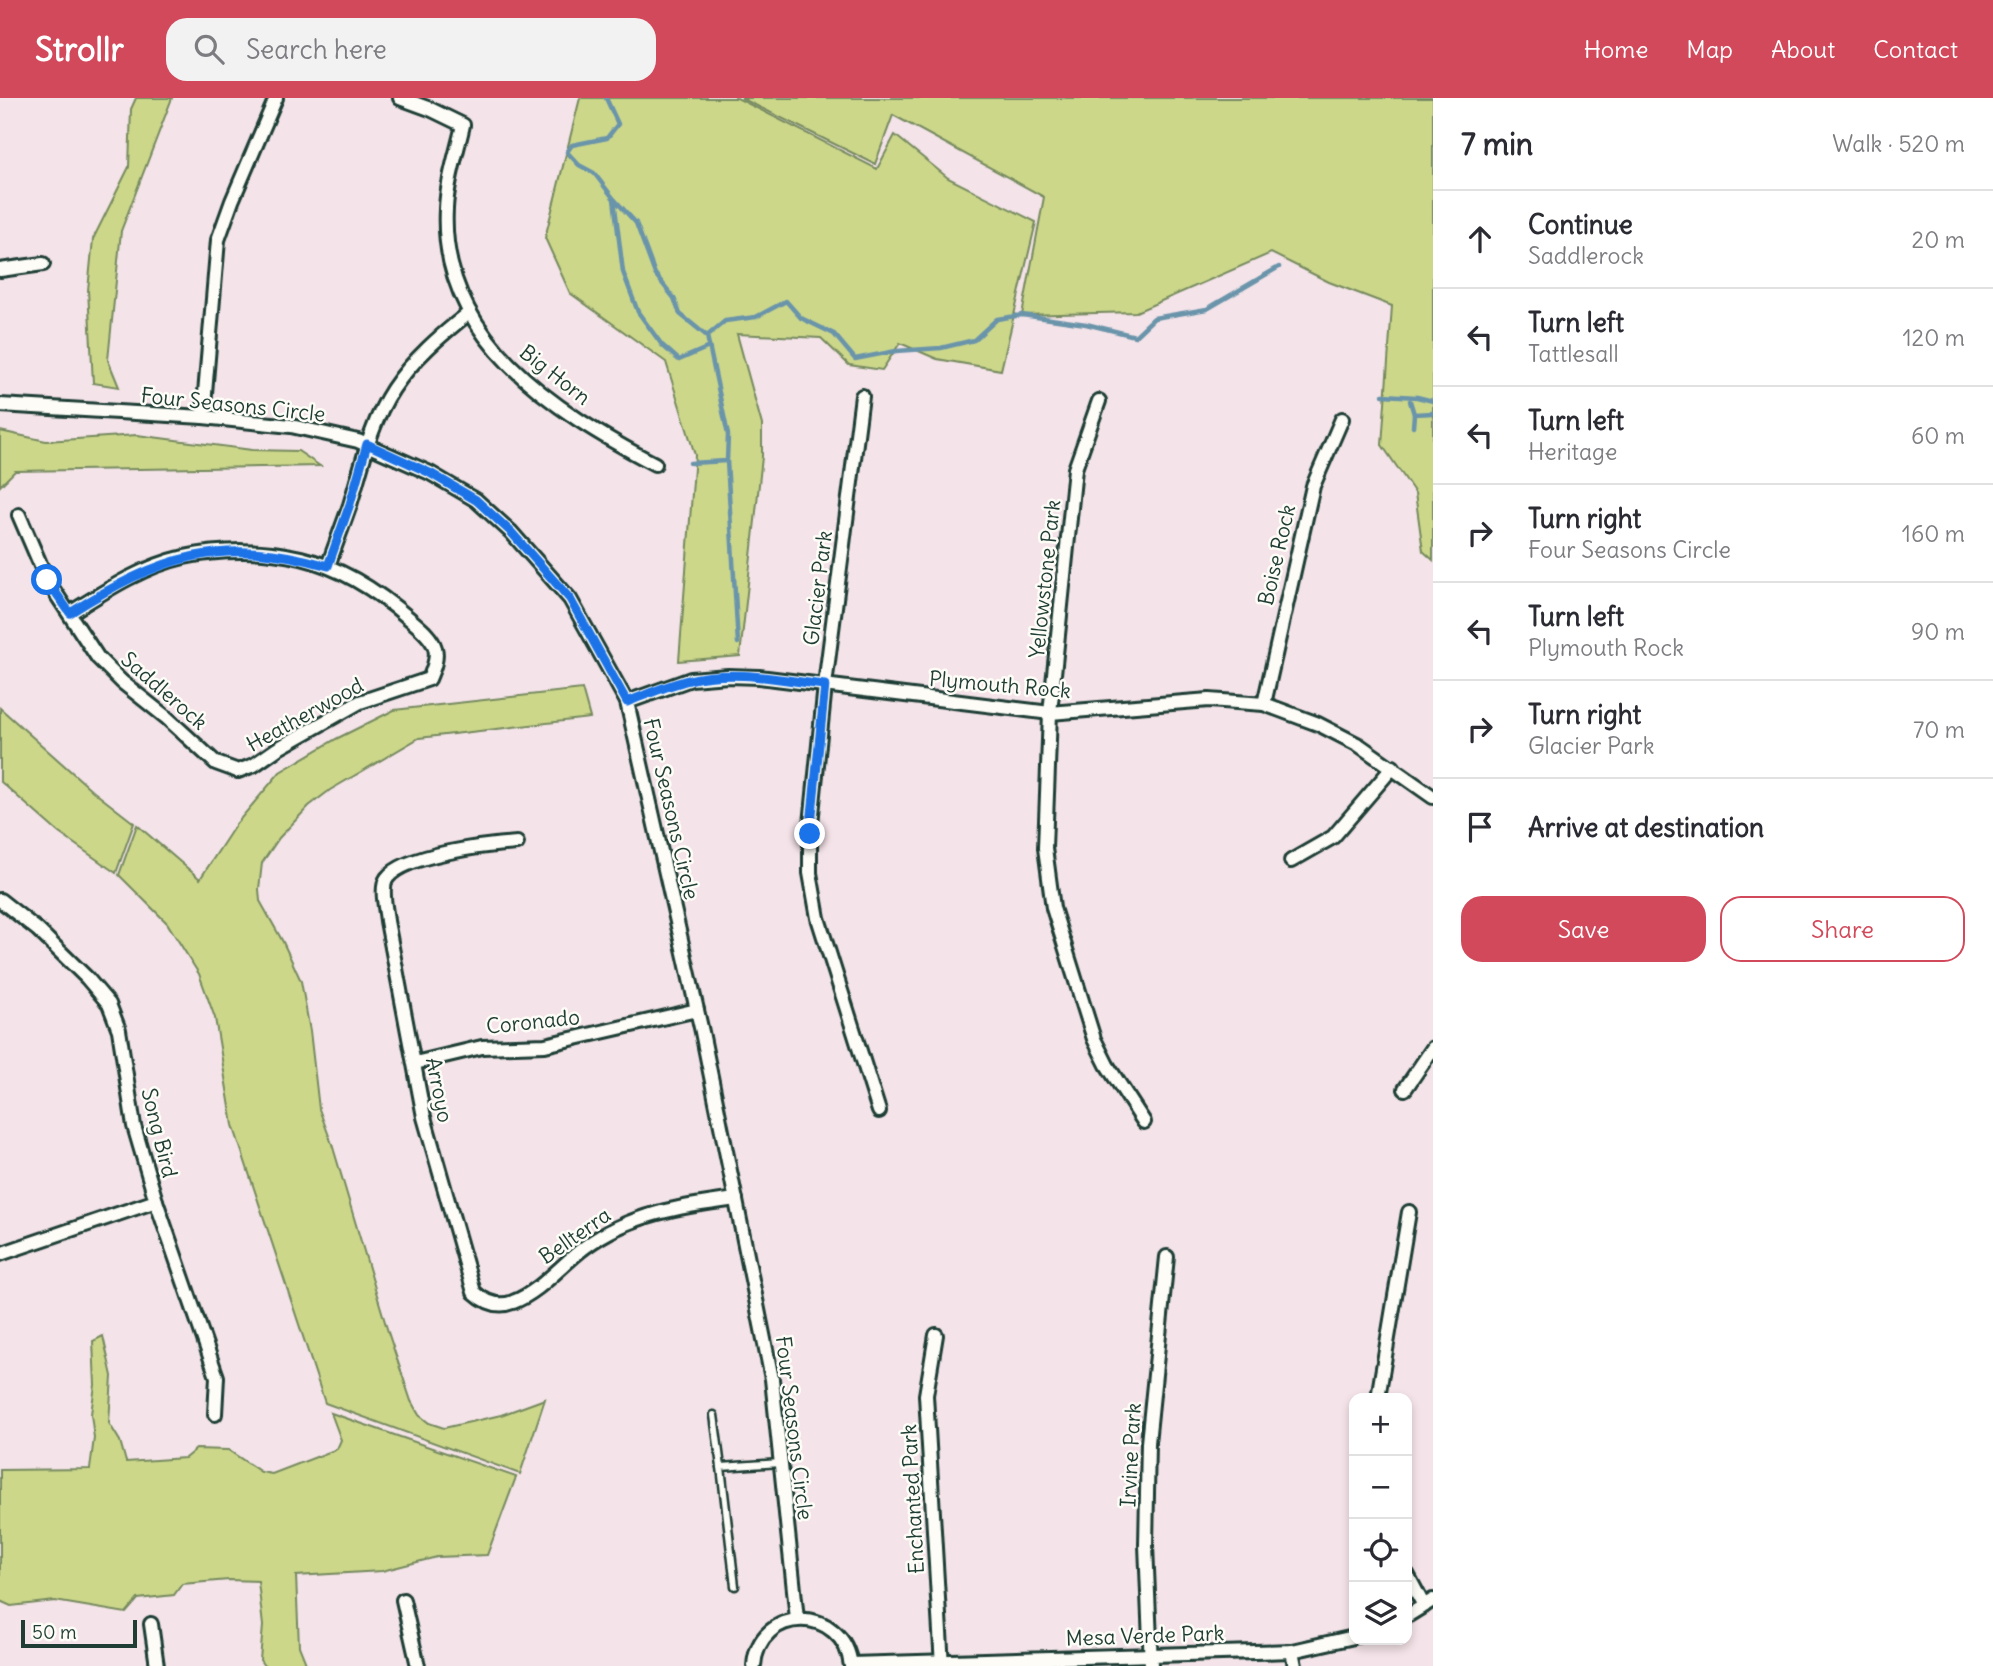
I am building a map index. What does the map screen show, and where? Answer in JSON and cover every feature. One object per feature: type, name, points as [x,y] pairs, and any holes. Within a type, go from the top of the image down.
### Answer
[{"type":"street","points":[[203,417],[218,240],[276,98]]},
{"type":"street","name":"Big Horn","points":[[400,98],[463,125],[446,207],[446,239],[449,263],[480,332],[518,375],[605,438],[655,464]]},
{"type":"street","points":[[0,270],[43,264]]},
{"type":"street","points":[[70,613],[114,585],[184,557],[225,552],[262,552],[328,566],[367,444],[392,390],[442,334],[470,313]]},
{"type":"street","name":"Glacier Park","points":[[862,396],[825,685],[810,834],[810,873],[818,918],[879,1111]]},
{"type":"street","name":"Yellowstone Park","points":[[1099,401],[1075,469],[1050,713],[1045,848],[1053,908],[1094,1039],[1107,1065],[1144,1122]]},
{"type":"street","name":"Four Seasons Circle","points":[[0,405],[203,417],[291,426],[367,444],[430,473],[476,500],[511,532],[570,599],[627,702],[696,1010],[772,1379],[796,1619]]},
{"type":"street","name":"Boise Rock","points":[[1264,704],[1313,486],[1342,419]]},
{"type":"street","name":"Saddlerock","points":[[19,515],[47,580],[98,658],[121,682],[167,718],[216,763],[238,771]]},
{"type":"street","name":"Heatherwood","points":[[238,771],[254,765],[360,702],[429,679],[435,668],[435,648],[425,632],[372,589],[328,566]]},
{"type":"street","name":"Plymouth Rock","points":[[627,702],[691,679],[759,677],[1050,713],[1209,700],[1264,704],[1318,724],[1359,745],[1433,797]]},
{"type":"street","points":[[1291,861],[1333,837],[1393,767]]},
{"type":"street","name":"Arroyo","points":[[484,1301],[474,1292],[424,1117],[387,921],[384,889],[387,878],[403,867],[428,858],[475,847],[517,843]]},
{"type":"street","name":"Song Bird","points":[[0,900],[38,930],[87,978],[109,1004],[119,1030],[134,1126],[156,1200],[218,1377],[215,1414]]},
{"type":"street","name":"Coronado","points":[[415,1063],[482,1047],[545,1045],[696,1010]]},
{"type":"street","points":[[1405,1089],[1433,1048]]},
{"type":"street","name":"Bellterra","points":[[484,1301],[498,1305],[512,1303],[521,1298],[586,1246],[618,1226],[647,1215],[689,1205],[736,1199]]},
{"type":"street","points":[[0,1254],[156,1200]]},
{"type":"street","points":[[1379,1393],[1409,1212]]},
{"type":"street","name":"Irvine Park","points":[[1151,1661],[1146,1545],[1148,1456],[1167,1257]]},
{"type":"street","name":"Enchanted Park","points":[[936,1335],[926,1395],[942,1664]]},
{"type":"street","points":[[1412,1581],[1429,1603],[1412,1613]]},
{"type":"street","points":[[402,1600],[418,1666]]},
{"type":"street","points":[[754,1666],[758,1647],[768,1633],[781,1624],[796,1619],[827,1625],[839,1635],[848,1649],[851,1665]]},
{"type":"street","points":[[151,1624],[157,1666]]},
{"type":"street","name":"Mesa Verde Park","points":[[851,1665],[1151,1661],[1292,1651],[1349,1638]]},
{"type":"street","points":[[1292,1651],[1295,1666]]},
{"type":"lane","points":[[714,1415],[735,1586]]},
{"type":"lane","points":[[721,1468],[781,1463]]},
{"type":"green space","points":[[136,98],[172,98],[121,231],[108,360],[119,387],[93,383],[88,290],[93,239],[129,167],[131,109]]},
{"type":"green space","points":[[580,98],[737,98],[877,169],[895,135],[948,178],[1036,222],[1001,370],[937,359],[900,343],[882,370],[849,365],[821,338],[737,334],[762,425],[762,457],[740,656],[679,661],[695,455],[666,362],[570,293],[545,238]]},
{"type":"green space","points":[[741,98],[1433,98],[1433,560],[1423,551],[1415,493],[1382,445],[1392,306],[1329,282],[1271,253],[1136,312],[1022,315],[1044,197],[893,115],[875,164]]},
{"type":"green space","points":[[0,431],[46,441],[137,435],[252,450],[298,451],[320,466],[15,471],[0,486]]},
{"type":"green space","points":[[582,689],[590,718],[419,738],[330,790],[309,806],[279,838],[262,863],[259,889],[260,901],[301,981],[319,1109],[411,1401],[419,1415],[429,1423],[444,1428],[501,1415],[545,1399],[520,1474],[325,1403],[233,1125],[215,1018],[199,974],[167,923],[119,875],[137,825],[200,879],[236,824],[280,772],[336,739],[394,710]]},
{"type":"green space","points":[[0,708],[94,792],[134,823],[116,873],[59,833],[0,781]]},
{"type":"green space","points":[[103,1336],[112,1376],[109,1423],[120,1441],[126,1462],[185,1458],[196,1449],[228,1450],[261,1472],[272,1474],[337,1449],[341,1440],[331,1413],[516,1477],[487,1555],[437,1557],[382,1571],[296,1576],[299,1646],[307,1666],[264,1666],[260,1660],[263,1626],[258,1581],[229,1580],[182,1584],[174,1595],[138,1599],[126,1613],[55,1601],[11,1606],[0,1601],[0,1470],[90,1469],[94,1438],[91,1414],[95,1385],[93,1341]]},
{"type":"waterway","points":[[606,98],[618,124],[607,138],[572,145],[567,152],[579,165],[594,173],[614,199],[623,272],[638,312],[662,345],[679,360],[709,347]]},
{"type":"waterway","points":[[615,200],[636,223],[655,274],[674,298],[680,314],[707,336]]},
{"type":"waterway","points":[[690,463],[727,461],[728,435],[707,336],[725,321],[756,317],[786,301],[801,318],[834,334],[855,359],[896,351],[941,348],[974,340],[997,319],[1022,315],[1086,324],[1135,336],[1154,318],[1207,309],[1279,267]]},
{"type":"waterway","points":[[1383,395],[1433,401]]},
{"type":"waterway","points":[[1410,401],[1414,414],[1433,413]]},
{"type":"waterway","points":[[1413,427],[1414,414]]},
{"type":"waterway","points":[[727,461],[738,643]]},
{"type":"route","points":[[47,580],[70,613],[114,585],[184,557],[225,552],[262,552],[328,566],[367,444],[430,473],[476,500],[511,532],[570,599],[627,702],[691,679],[759,677],[825,685],[810,834]]}]
